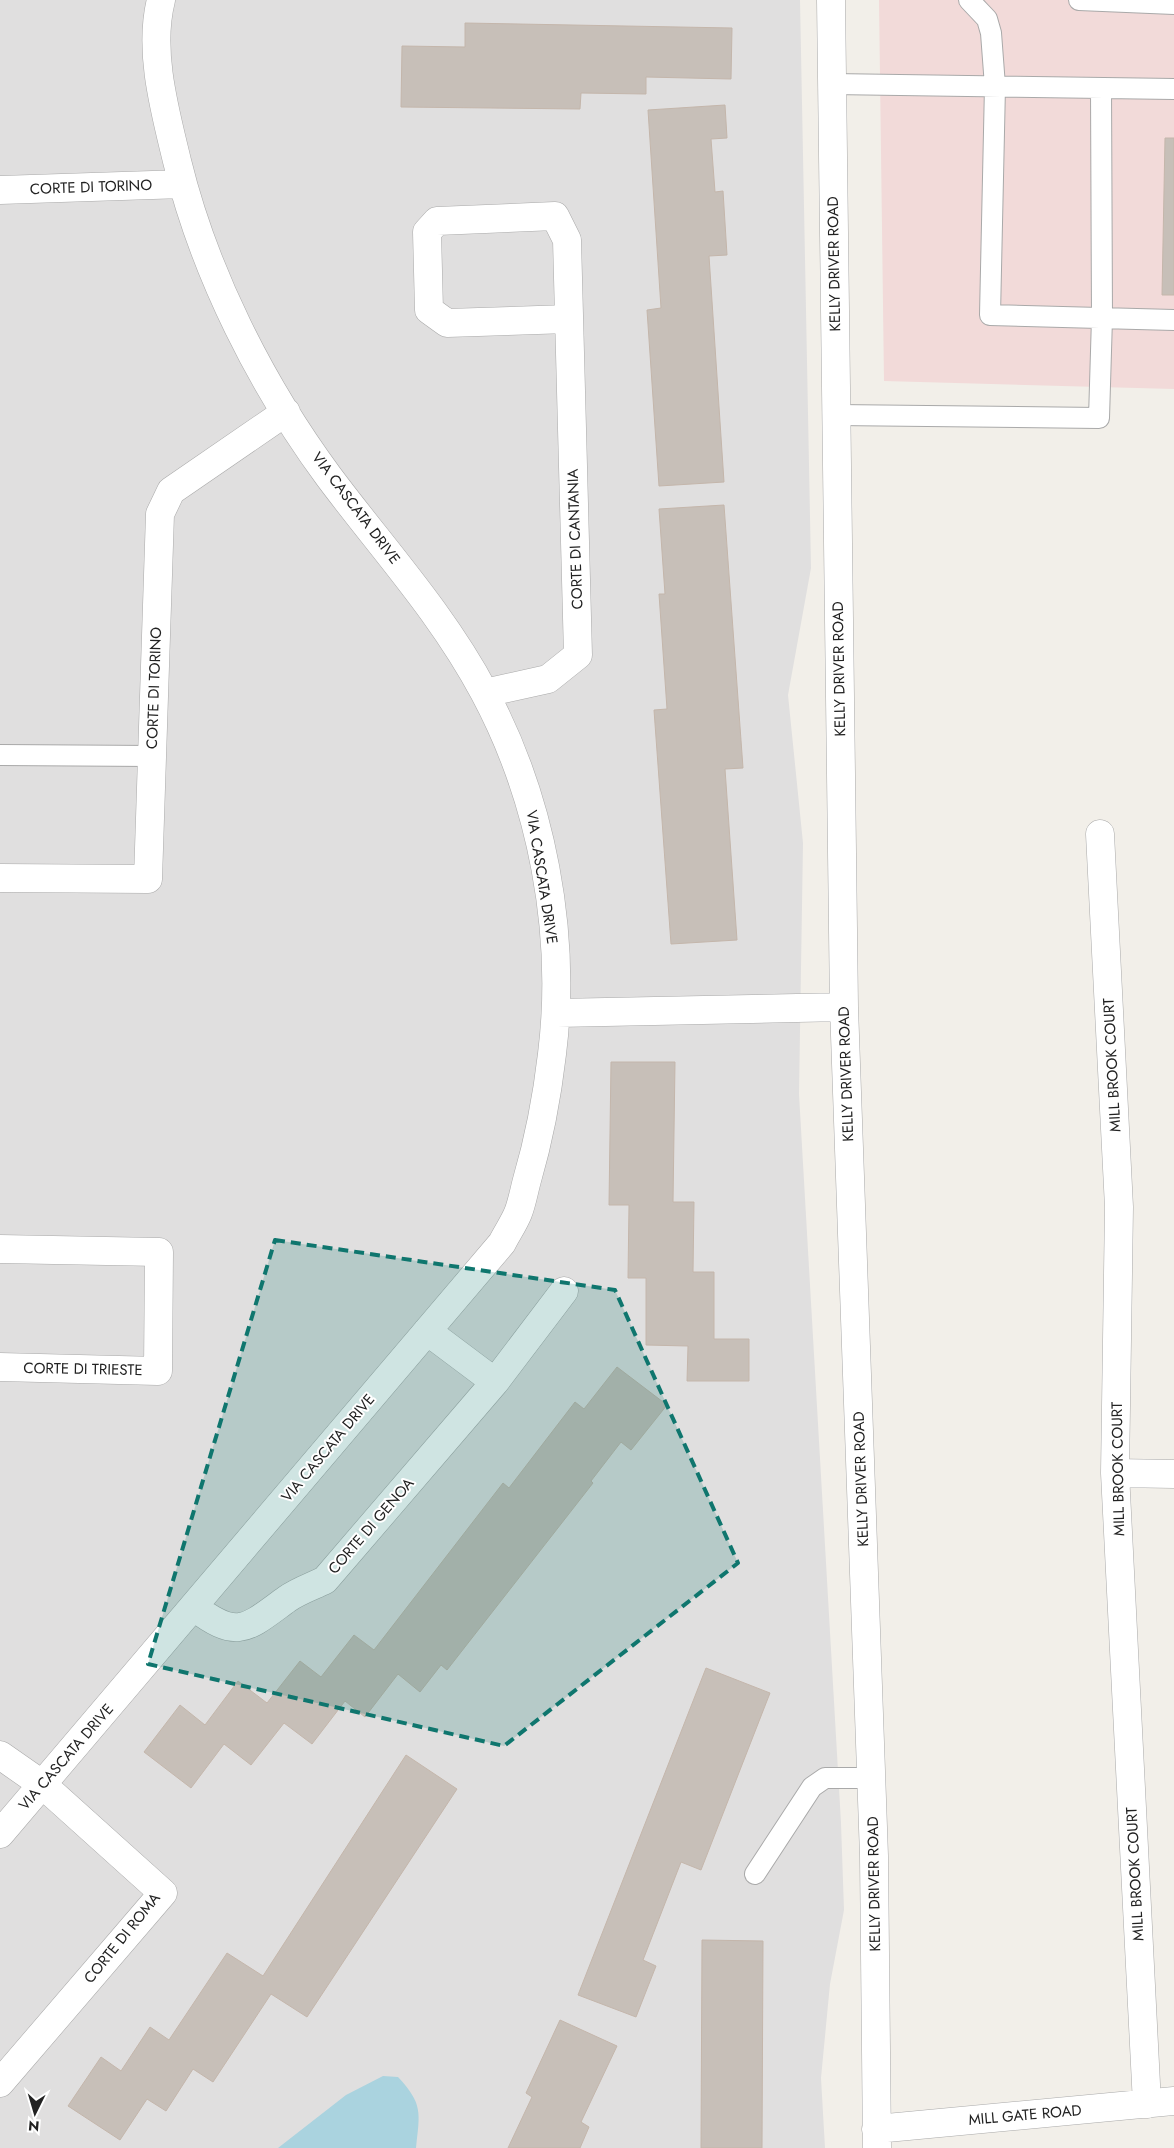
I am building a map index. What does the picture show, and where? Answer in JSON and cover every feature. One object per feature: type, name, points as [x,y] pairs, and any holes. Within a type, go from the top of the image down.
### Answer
[{"type":"street","name":"VIA CASCATA DRIVE","points":[[0,1834],[502,1243],[518,1213],[541,1121],[557,1013],[550,908],[530,800],[484,693],[432,608],[328,475],[286,412],[221,294],[183,184],[162,93],[157,50],[157,14],[161,0]]},
{"type":"street","name":"KELLY DRIVER ROAD","points":[[831,0],[844,1007],[872,1778],[877,2138]]},
{"type":"street","name":"CORTE DI TORINO","points":[[0,190],[183,184]]},
{"type":"street","name":"CORTE DI CANTANIA","points":[[484,693],[548,680],[578,655],[566,240],[555,216],[437,221],[427,232],[429,310],[447,323],[568,319]]},
{"type":"street","name":"CORTE DI TORINO","points":[[0,878],[148,879],[160,514],[171,490],[286,412]]},
{"type":"street","name":"MILL BROOK COURT","points":[[1100,834],[1119,1207],[1115,1472],[1147,2104]]},
{"type":"street","points":[[557,1013],[844,1007]]},
{"type":"street","name":"CORTE DI TRIESTE","points":[[0,1248],[159,1252],[158,1371],[0,1367]]},
{"type":"street","name":"CORTE DI GENOA","points":[[194,1607],[213,1622],[225,1627],[239,1627],[258,1621],[288,1597],[325,1580],[495,1382],[564,1291]]},
{"type":"street","points":[[427,1331],[495,1382]]},
{"type":"street","points":[[1115,1472],[1174,1474]]},
{"type":"street","points":[[0,1755],[43,1785]]},
{"type":"street","name":"CORTE DI ROMA","points":[[0,2083],[163,1892],[43,1785]]},
{"type":"street","name":"MILL GATE ROAD","points":[[877,2138],[1174,2101]]},
{"type":"lane","points":[[969,0],[987,19],[991,33],[995,86],[990,315],[1174,320]]},
{"type":"lane","points":[[1079,0],[1174,4]]},
{"type":"lane","points":[[832,84],[1174,89]]},
{"type":"lane","points":[[836,415],[1099,418],[1102,318],[1101,88]]},
{"type":"lane","points":[[0,755],[152,756]]},
{"type":"lane","points":[[756,1874],[812,1787],[825,1778],[872,1778]]},
{"type":"highlighted area","points":[[275,1240],[615,1290],[738,1563],[504,1746],[148,1664]]},
{"type":"shaded area","points":[[0,0],[800,0],[811,568],[788,695],[803,843],[799,1094],[841,1823],[844,1910],[830,1984],[821,2078],[825,2148],[0,2148]]},
{"type":"shaded area","points":[[879,0],[1174,0],[1174,389],[884,381]]},
{"type":"water","points":[[383,2076],[398,2077],[416,2102],[419,2117],[416,2148],[278,2148],[346,2095]]},
{"type":"building","points":[[465,23],[732,28],[731,79],[646,77],[646,94],[581,93],[580,109],[401,107],[402,46],[465,47]]},
{"type":"building","points":[[725,105],[727,138],[711,139],[715,192],[723,191],[727,255],[709,256],[724,482],[659,486],[647,310],[661,308],[648,110]]},
{"type":"building","points":[[1165,138],[1174,138],[1174,295],[1162,295]]},
{"type":"building","points":[[724,505],[743,768],[725,769],[737,940],[671,944],[654,710],[667,709],[659,594],[665,594],[659,509]]},
{"type":"building","points":[[611,1062],[675,1062],[673,1202],[694,1202],[693,1272],[714,1272],[714,1339],[749,1339],[749,1381],[687,1381],[688,1346],[646,1345],[646,1278],[628,1278],[629,1205],[609,1205]]},
{"type":"building","points":[[617,1367],[667,1405],[631,1450],[621,1442],[591,1481],[593,1483],[447,1670],[441,1665],[420,1692],[398,1674],[365,1717],[345,1701],[312,1744],[284,1723],[251,1765],[224,1744],[191,1788],[144,1752],[180,1705],[205,1725],[238,1681],[267,1703],[300,1661],[321,1677],[354,1635],[374,1650],[503,1483],[509,1488],[575,1402],[584,1409]]},
{"type":"building","points":[[706,1668],[770,1693],[701,1870],[681,1862],[643,1960],[656,1966],[636,2017],[578,1995]]},
{"type":"building","points":[[406,1755],[457,1789],[307,2017],[271,1994],[213,2082],[193,2069],[166,2111],[147,2099],[120,2140],[68,2106],[101,2057],[121,2071],[150,2027],[169,2040],[227,1953],[263,1976]]},
{"type":"building","points":[[702,1940],[763,1941],[762,2148],[701,2148]]},
{"type":"building","points":[[560,2020],[617,2046],[581,2122],[589,2127],[580,2148],[508,2148],[532,2097],[526,2093]]}]
